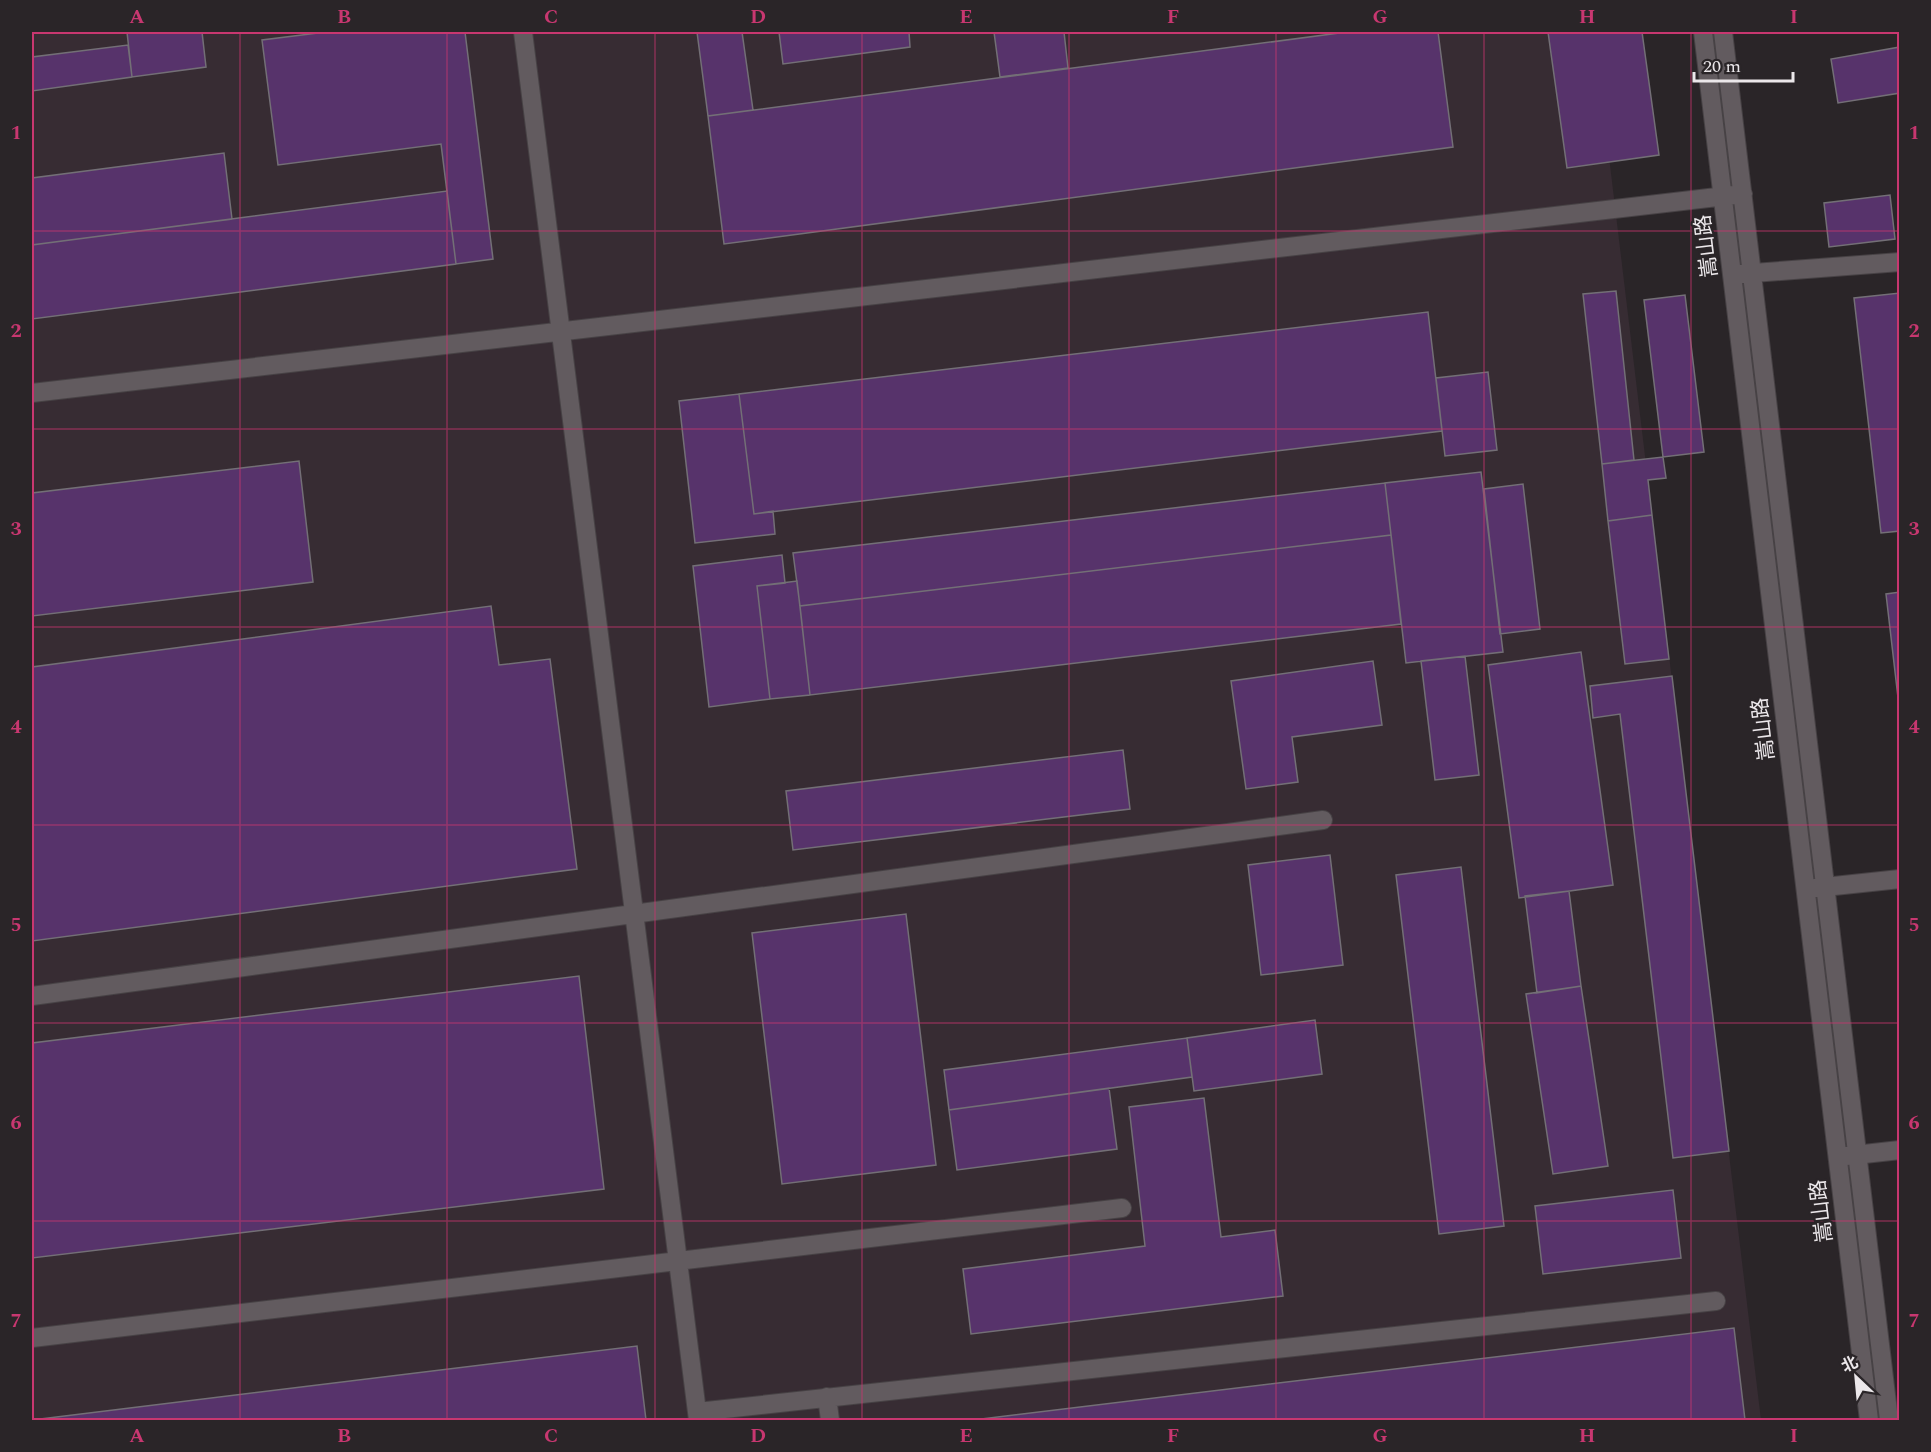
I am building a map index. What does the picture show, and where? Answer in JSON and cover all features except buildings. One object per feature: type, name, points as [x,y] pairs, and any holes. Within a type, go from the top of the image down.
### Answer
[{"type":"street","points":[[523,32],[698,1416],[827,1397],[1716,1301]]},
{"type":"street","name":"嵩山路","points":[[1703,32],[1869,1420]]},
{"type":"street","name":"嵩山路","points":[[1723,32],[1889,1420]]},
{"type":"street","points":[[32,393],[1743,194]]},
{"type":"street","points":[[1733,274],[1899,262]]},
{"type":"street","points":[[32,996],[1323,820]]},
{"type":"street","points":[[1806,889],[1899,879]]},
{"type":"street","points":[[1838,1156],[1899,1150]]},
{"type":"street","points":[[32,1338],[1122,1208]]},
{"type":"street","points":[[827,1397],[830,1420]]},
{"type":"shaded area","points":[[32,32],[1594,32],[1761,1420],[32,1420]]}]
